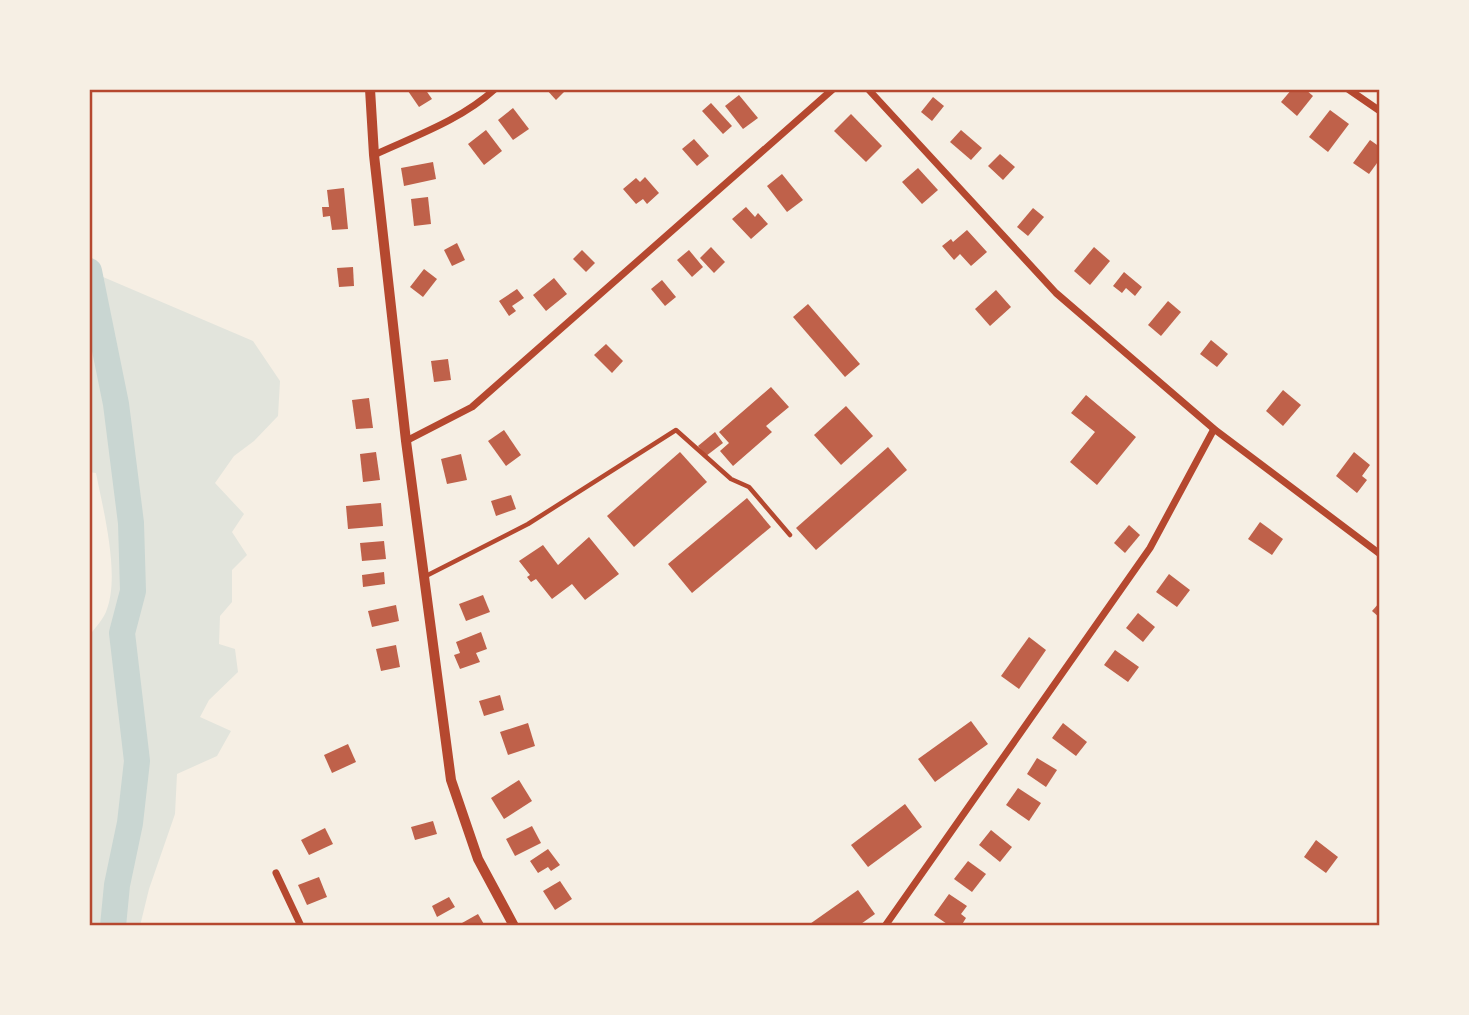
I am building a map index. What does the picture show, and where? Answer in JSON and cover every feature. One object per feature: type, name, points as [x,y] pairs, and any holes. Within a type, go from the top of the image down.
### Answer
[{"type":"street","points":[[370,89],[374,155],[406,441],[451,780],[478,859],[514,926]]},
{"type":"street","points":[[374,155],[444,123],[481,102],[495,89]]},
{"type":"street","points":[[406,441],[472,407],[833,89]]},
{"type":"street","points":[[868,89],[1056,293],[1214,429],[1380,554]]},
{"type":"street","points":[[1348,89],[1380,111]]},
{"type":"street","points":[[886,926],[1150,548],[1214,429]]},
{"type":"street","points":[[276,873],[301,926]]},
{"type":"lane","points":[[423,578],[528,524],[676,430],[731,479],[749,487],[789,535]]},
{"type":"shaded area","points":[[89,271],[253,341],[280,381],[278,416],[254,441],[234,456],[215,483],[244,514],[232,532],[247,555],[232,570],[232,602],[220,616],[219,644],[235,649],[238,672],[209,700],[200,717],[231,731],[217,756],[177,774],[175,814],[149,889],[140,926],[89,926],[89,636],[106,613],[112,578],[109,541],[96,473],[89,472]]},
{"type":"building","points":[[425,89],[432,99],[419,107],[408,91]]},
{"type":"building","points":[[546,89],[567,89],[556,100]]},
{"type":"building","points":[[1292,89],[1305,89],[1313,96],[1297,116],[1281,102]]},
{"type":"building","points":[[739,95],[758,118],[743,129],[725,106]]},
{"type":"building","points":[[933,97],[944,106],[932,121],[921,112]]},
{"type":"building","points":[[711,103],[732,126],[723,134],[702,111]]},
{"type":"building","points":[[513,108],[529,129],[513,140],[498,120]]},
{"type":"building","points":[[1330,110],[1349,124],[1328,152],[1309,137]]},
{"type":"building","points":[[851,114],[882,146],[866,162],[834,131]]},
{"type":"building","points":[[486,130],[502,151],[484,165],[468,144]]},
{"type":"building","points":[[961,130],[982,148],[971,160],[950,142]]},
{"type":"building","points":[[694,139],[709,156],[697,166],[682,149]]},
{"type":"building","points":[[1370,140],[1380,147],[1380,159],[1369,174],[1353,163]]},
{"type":"building","points":[[1000,154],[1015,167],[1003,180],[988,166]]},
{"type":"building","points":[[433,162],[436,179],[404,186],[401,168]]},
{"type":"building","points":[[918,168],[938,190],[922,204],[902,182]]},
{"type":"building","points":[[782,174],[803,200],[787,212],[767,186]]},
{"type":"building","points":[[645,177],[659,193],[647,204],[643,199],[636,204],[623,189],[636,178],[640,182]]},
{"type":"building","points":[[344,188],[348,229],[332,230],[330,216],[323,217],[322,207],[329,207],[327,190]]},
{"type":"building","points":[[428,197],[431,224],[414,226],[411,199]]},
{"type":"building","points":[[746,207],[755,217],[758,213],[768,224],[751,239],[732,219]]},
{"type":"building","points":[[1033,208],[1044,217],[1028,236],[1017,227]]},
{"type":"building","points":[[967,230],[987,252],[971,266],[960,254],[954,260],[942,246],[951,239],[953,242]]},
{"type":"building","points":[[457,243],[465,260],[452,266],[444,250]]},
{"type":"building","points":[[711,247],[725,262],[714,273],[700,258]]},
{"type":"building","points":[[1094,247],[1110,261],[1090,285],[1074,271]]},
{"type":"building","points":[[582,250],[595,263],[586,272],[573,259]]},
{"type":"building","points":[[689,250],[703,267],[692,277],[677,260]]},
{"type":"building","points":[[353,267],[354,286],[339,287],[337,268]]},
{"type":"building","points":[[424,269],[437,279],[423,297],[410,287]]},
{"type":"building","points":[[1124,272],[1142,287],[1135,296],[1126,288],[1122,293],[1113,286]]},
{"type":"building","points":[[554,278],[567,294],[546,311],[533,295]]},
{"type":"building","points":[[662,280],[676,297],[665,306],[651,289]]},
{"type":"building","points":[[517,289],[524,298],[512,306],[516,311],[509,316],[499,301]]},
{"type":"building","points":[[996,290],[1011,307],[990,326],[975,309]]},
{"type":"building","points":[[1168,301],[1181,312],[1161,336],[1148,325]]},
{"type":"building","points":[[808,304],[860,364],[845,377],[793,317]]},
{"type":"building","points":[[1211,340],[1228,354],[1217,367],[1200,354]]},
{"type":"building","points":[[606,344],[623,361],[612,373],[594,355]]},
{"type":"building","points":[[448,359],[451,380],[434,382],[431,361]]},
{"type":"building","points":[[771,387],[789,407],[766,426],[772,432],[733,466],[720,451],[729,443],[719,432]]},
{"type":"building","points":[[1283,390],[1301,405],[1283,426],[1266,411]]},
{"type":"building","points":[[1086,395],[1136,437],[1097,485],[1070,462],[1095,432],[1071,413]]},
{"type":"building","points":[[369,398],[373,428],[356,429],[352,400]]},
{"type":"building","points":[[846,406],[873,436],[841,465],[814,435]]},
{"type":"building","points":[[504,430],[521,455],[506,466],[488,441]]},
{"type":"building","points":[[715,432],[723,443],[706,456],[698,446]]},
{"type":"building","points":[[888,447],[907,470],[816,550],[796,528]]},
{"type":"building","points":[[376,452],[380,480],[363,482],[360,454]]},
{"type":"building","points":[[680,452],[707,482],[634,547],[607,516]]},
{"type":"building","points":[[1354,452],[1370,465],[1362,476],[1367,480],[1357,493],[1336,476]]},
{"type":"building","points":[[461,454],[467,480],[447,484],[441,459]]},
{"type":"building","points":[[511,495],[516,509],[496,516],[491,501]]},
{"type":"building","points":[[747,498],[771,527],[692,593],[668,564]]},
{"type":"building","points":[[381,503],[383,526],[348,529],[346,506]]},
{"type":"building","points":[[1260,522],[1283,539],[1272,555],[1248,539]]},
{"type":"building","points":[[1129,525],[1140,535],[1125,553],[1114,543]]},
{"type":"building","points":[[589,537],[619,574],[585,600],[572,584],[552,599],[536,579],[531,582],[527,577],[530,575],[519,561],[543,545],[558,565]]},
{"type":"building","points":[[384,541],[386,559],[362,561],[360,543]]},
{"type":"building","points":[[384,572],[385,584],[363,587],[362,575]]},
{"type":"building","points":[[1169,574],[1190,590],[1177,607],[1156,592]]},
{"type":"building","points":[[483,595],[490,612],[466,621],[459,604]]},
{"type":"building","points":[[1380,602],[1380,618],[1372,611]]},
{"type":"building","points":[[396,605],[399,621],[372,627],[368,611]]},
{"type":"building","points":[[1138,613],[1155,627],[1143,642],[1126,628]]},
{"type":"building","points":[[481,632],[487,649],[476,653],[480,662],[460,669],[454,655],[460,653],[456,642]]},
{"type":"building","points":[[1029,637],[1046,650],[1019,689],[1001,676]]},
{"type":"building","points":[[396,645],[400,667],[381,671],[376,649]]},
{"type":"building","points":[[1115,650],[1139,667],[1128,682],[1104,665]]},
{"type":"building","points":[[500,695],[504,710],[484,716],[479,701]]},
{"type":"building","points":[[971,721],[988,744],[935,782],[918,759]]},
{"type":"building","points":[[528,723],[535,746],[508,755],[500,732]]},
{"type":"building","points":[[1063,723],[1087,742],[1076,756],[1052,738]]},
{"type":"building","points":[[348,744],[356,762],[332,773],[324,755]]},
{"type":"building","points":[[1037,758],[1057,770],[1046,787],[1027,774]]},
{"type":"building","points":[[519,780],[532,801],[504,819],[491,798]]},
{"type":"building","points":[[1018,788],[1041,803],[1029,821],[1006,805]]},
{"type":"building","points":[[905,804],[922,827],[868,867],[851,845]]},
{"type":"building","points":[[433,821],[437,834],[415,840],[411,827]]},
{"type":"building","points":[[532,826],[541,843],[515,856],[506,839]]},
{"type":"building","points":[[325,828],[333,844],[309,855],[301,840]]},
{"type":"building","points":[[991,830],[1012,847],[1000,862],[979,845]]},
{"type":"building","points":[[1316,840],[1338,857],[1326,873],[1304,857]]},
{"type":"building","points":[[548,849],[560,865],[551,871],[548,867],[538,873],[530,861]]},
{"type":"building","points":[[968,861],[986,874],[972,892],[954,879]]},
{"type":"building","points":[[319,877],[327,897],[307,905],[298,885]]},
{"type":"building","points":[[560,881],[572,899],[555,910],[543,891]]},
{"type":"building","points":[[858,890],[875,914],[858,926],[807,926]]},
{"type":"building","points":[[949,894],[967,906],[961,914],[966,918],[961,926],[950,926],[934,915]]},
{"type":"building","points":[[449,897],[455,907],[437,917],[432,906]]},
{"type":"building","points":[[478,914],[485,926],[463,926],[462,923]]},
{"type":"waterway","points":[[89,271],[116,404],[131,523],[133,591],[122,633],[137,761],[113,926]]}]
